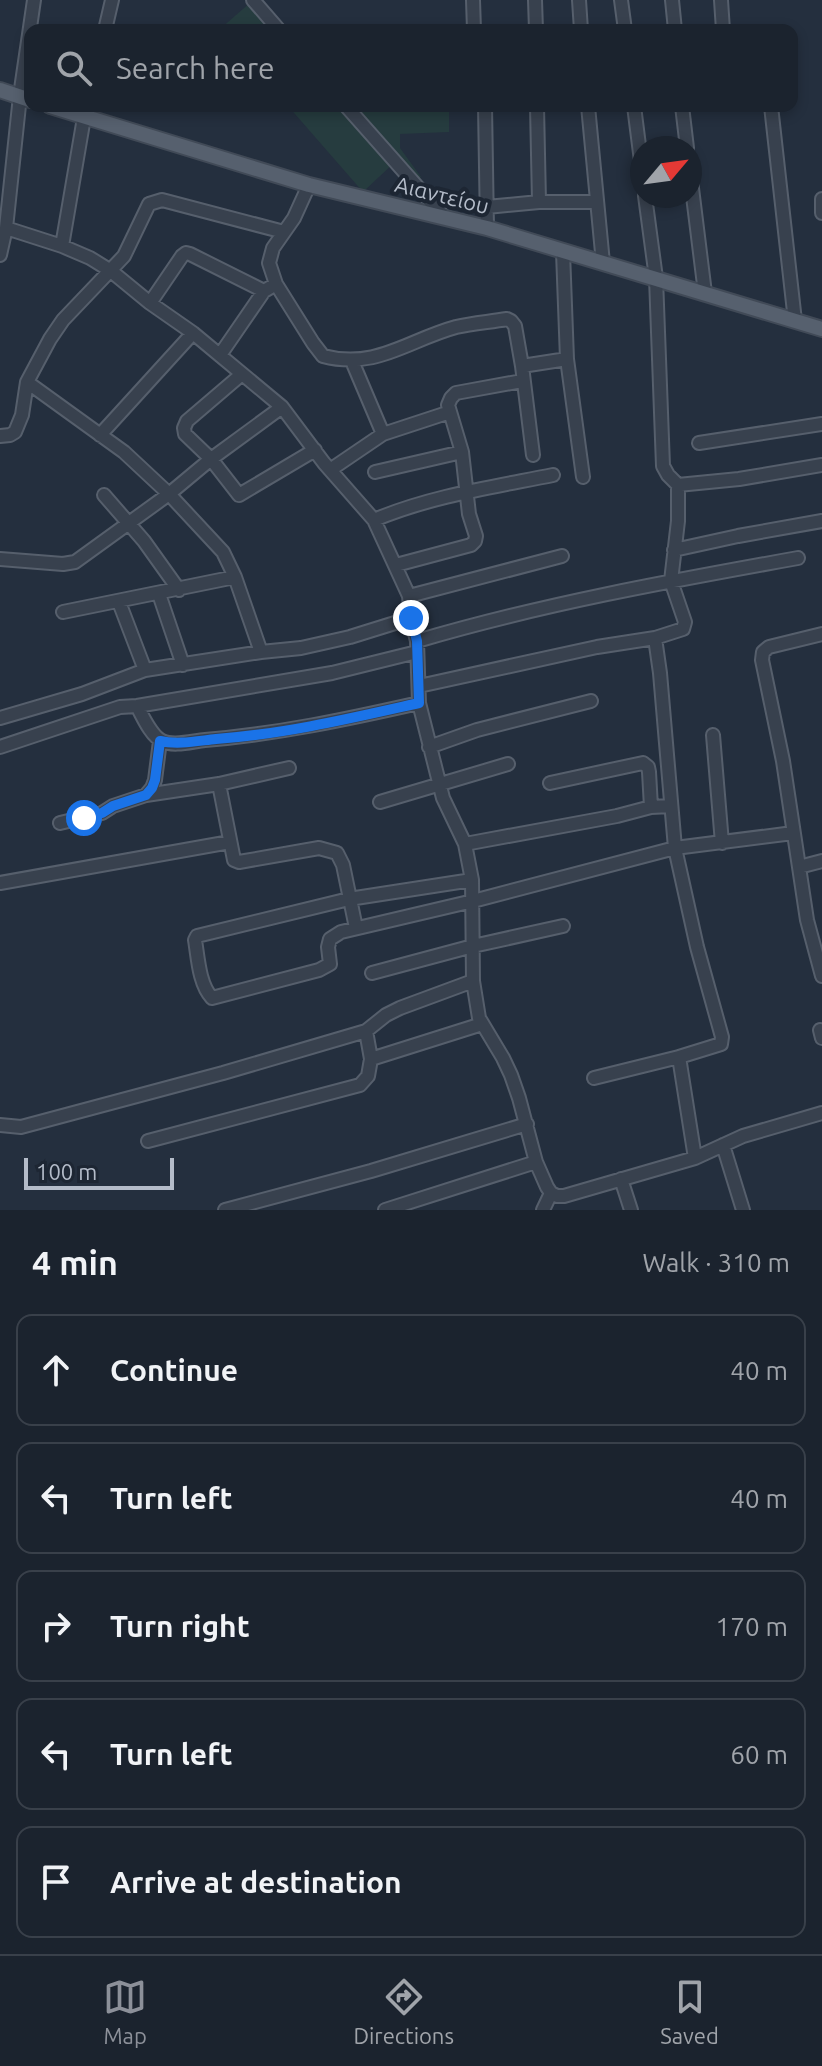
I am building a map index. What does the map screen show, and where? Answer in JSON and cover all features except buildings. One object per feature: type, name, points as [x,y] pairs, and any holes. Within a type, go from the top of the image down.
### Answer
[{"type":"main road","points":[[0,90],[24,98]]},
{"type":"main road","name":"Αιαντείου","points":[[88,112],[309,185],[487,228],[822,329]]},
{"type":"street","points":[[32,24],[34,0]]},
{"type":"street","points":[[106,24],[112,0]]},
{"type":"street","points":[[253,0],[274,24]]},
{"type":"street","points":[[473,0],[474,24]]},
{"type":"street","points":[[535,0],[536,24]]},
{"type":"street","points":[[579,0],[581,24]]},
{"type":"street","points":[[621,0],[624,24]]},
{"type":"street","points":[[672,0],[674,24]]},
{"type":"street","points":[[721,0],[723,24]]},
{"type":"street","points":[[0,255],[24,105]]},
{"type":"street","points":[[62,246],[85,112]]},
{"type":"street","points":[[351,112],[445,218]]},
{"type":"street","points":[[485,112],[487,228]]},
{"type":"street","points":[[537,112],[539,202]]},
{"type":"street","points":[[588,112],[603,263]]},
{"type":"street","points":[[635,112],[638,136]]},
{"type":"street","points":[[683,112],[686,136]]},
{"type":"street","points":[[772,112],[795,321]]},
{"type":"street","points":[[309,185],[294,218],[273,248],[269,263],[276,284],[323,356],[352,361],[374,358],[457,327],[507,319],[515,326],[533,455]]},
{"type":"street","points":[[822,199],[822,213]]},
{"type":"street","points":[[0,436],[15,432],[22,415],[27,382],[50,339],[63,320],[124,256],[149,204],[155,201],[170,202],[284,232]]},
{"type":"street","points":[[487,207],[539,202],[596,202]]},
{"type":"street","points":[[419,686],[597,647],[655,638],[685,626],[671,581],[678,521],[678,485],[663,466],[656,278],[647,208]]},
{"type":"street","points":[[694,208],[705,293]]},
{"type":"street","points":[[6,228],[90,258],[193,333],[282,407],[330,470],[374,520],[409,596],[417,646],[419,703],[443,798],[465,844],[472,880],[476,1007],[482,1024],[511,1075],[536,1162],[551,1193],[564,1196],[695,1158],[743,1136],[822,1113]]},
{"type":"street","points":[[563,252],[567,359],[583,477]]},
{"type":"street","points":[[150,303],[186,253],[264,291]]},
{"type":"street","points":[[220,355],[264,291],[276,284]]},
{"type":"street","points":[[100,435],[193,333]]},
{"type":"street","points":[[522,366],[567,359]]},
{"type":"street","points":[[352,361],[383,434]]},
{"type":"street","points":[[242,374],[187,421],[184,428],[185,434],[211,459],[239,495],[315,450]]},
{"type":"street","points":[[396,565],[471,545],[475,541],[462,452],[448,405],[456,393],[522,381]]},
{"type":"street","points":[[27,382],[124,452],[169,494],[223,552],[261,652]]},
{"type":"street","points":[[0,559],[63,564],[75,562],[282,407]]},
{"type":"street","points":[[330,470],[383,434],[450,412]]},
{"type":"street","points":[[699,443],[822,424]]},
{"type":"street","points":[[375,472],[462,452]]},
{"type":"street","points":[[678,485],[739,479],[822,465]]},
{"type":"street","points":[[374,520],[398,510],[466,492],[553,475]]},
{"type":"street","points":[[104,495],[130,523],[179,590]]},
{"type":"street","points":[[674,550],[822,521]]},
{"type":"street","points":[[409,596],[562,556]]},
{"type":"street","points":[[0,747],[120,707],[332,673],[478,623],[538,608],[798,558]]},
{"type":"street","points":[[63,612],[235,577]]},
{"type":"street","points":[[159,594],[183,665]]},
{"type":"street","points":[[119,602],[145,670]]},
{"type":"street","points":[[0,718],[82,694],[145,670],[313,646],[411,618]]},
{"type":"street","points":[[822,634],[766,648],[762,660],[783,761],[807,920],[822,976]]},
{"type":"street","points":[[594,1078],[721,1044],[722,1037],[697,947],[675,848],[655,638]]},
{"type":"street","points":[[429,747],[477,730],[591,701]]},
{"type":"street","points":[[137,706],[160,741],[172,743],[235,738],[321,725],[419,703]]},
{"type":"street","points":[[713,735],[722,843]]},
{"type":"street","points":[[146,795],[155,780],[160,741]]},
{"type":"street","points":[[550,783],[643,763],[649,772],[651,807]]},
{"type":"street","points":[[380,802],[508,764]]},
{"type":"street","points":[[60,823],[102,813],[146,795],[219,784],[289,768]]},
{"type":"street","points":[[219,784],[234,860],[239,862],[319,848],[334,851],[341,857],[356,928]]},
{"type":"street","points":[[465,844],[651,807],[671,806]]},
{"type":"street","points":[[472,880],[349,899],[197,936],[195,940],[208,994],[212,998],[319,970],[330,964],[330,939],[341,932],[675,848],[793,833]]},
{"type":"street","points":[[0,883],[230,842]]},
{"type":"street","points":[[799,867],[822,861]]},
{"type":"street","points":[[807,920],[822,917]]},
{"type":"street","points":[[372,973],[563,926]]},
{"type":"street","points":[[0,1125],[21,1127],[366,1031],[400,1008],[473,981]]},
{"type":"street","points":[[371,1059],[482,1024]]},
{"type":"street","points":[[148,1141],[360,1085],[368,1076],[371,1059],[366,1031]]},
{"type":"street","points":[[679,1057],[695,1158]]},
{"type":"street","points":[[225,1210],[371,1171],[527,1124]]},
{"type":"street","points":[[723,1145],[743,1210]]},
{"type":"street","points":[[385,1210],[536,1162]]},
{"type":"street","points":[[621,1179],[631,1210]]},
{"type":"street","points":[[543,1210],[551,1193]]},
{"type":"green space","points":[[251,2],[268,24],[226,24]]},
{"type":"green space","points":[[293,112],[449,112],[449,132],[400,134],[400,148],[421,177],[415,182],[396,161],[363,192]]},
{"type":"route","points":[[84,818],[146,795],[155,780],[160,741],[172,743],[235,738],[321,725],[419,703],[417,641],[411,618]]}]
